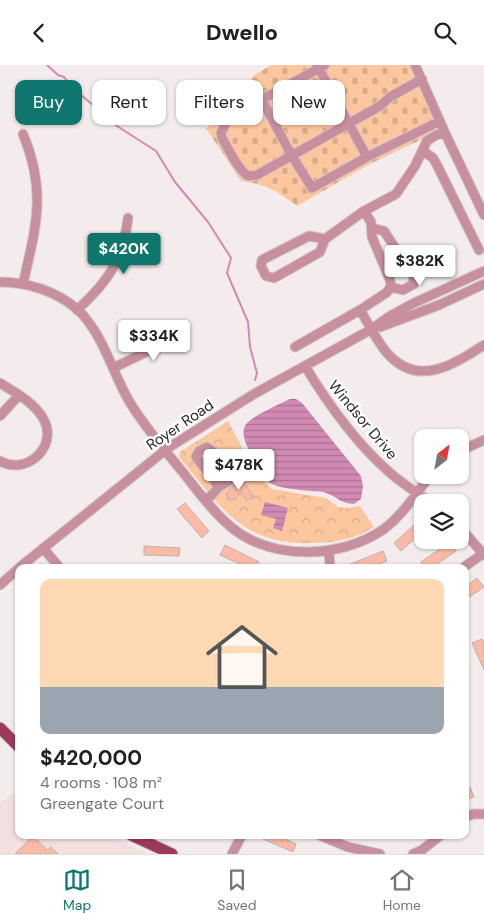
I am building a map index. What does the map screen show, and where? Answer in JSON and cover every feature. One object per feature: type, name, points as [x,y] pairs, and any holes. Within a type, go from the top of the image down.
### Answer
[{"type":"main road","points":[[0,729],[15,743]]},
{"type":"main road","points":[[140,839],[172,854]]},
{"type":"street","points":[[415,65],[484,215]]},
{"type":"street","points":[[263,99],[320,66],[367,157]]},
{"type":"street","points":[[225,125],[221,133],[222,138],[242,170],[250,176],[258,175],[380,106],[390,97],[422,79]]},
{"type":"street","points":[[263,102],[292,156],[312,188],[367,157],[440,121]]},
{"type":"street","points":[[325,239],[309,236],[262,260],[261,266],[266,276],[274,279],[320,252],[325,239],[364,211],[396,195],[404,185],[427,141],[430,138],[445,133]]},
{"type":"street","points":[[23,134],[36,177],[38,198],[36,225],[23,284]]},
{"type":"street","points":[[423,151],[437,165],[479,250]]},
{"type":"street","points":[[295,347],[360,310],[386,293],[391,287],[390,280],[372,237],[370,222],[364,211]]},
{"type":"street","points":[[77,310],[106,281],[116,264],[125,238],[128,218]]},
{"type":"street","points":[[372,228],[384,231],[413,275],[414,284],[404,291],[391,287]]},
{"type":"street","name":"Royer Road","points":[[24,564],[164,450],[223,413],[372,329],[390,316],[484,271]]},
{"type":"street","points":[[0,282],[23,284],[58,297],[77,310],[96,335],[122,389],[134,409],[164,450],[206,501],[232,528],[255,542],[282,550],[329,551],[362,542],[384,529],[405,509],[424,484]]},
{"type":"street","name":"Royer Road","points":[[372,329],[439,305],[484,284]]},
{"type":"street","points":[[360,310],[386,352],[405,366],[422,372],[444,368],[484,345]]},
{"type":"street","points":[[113,368],[184,334]]},
{"type":"street","name":"Windsor Drive","points":[[305,366],[335,413],[357,439],[388,472],[417,493]]},
{"type":"street","points":[[0,383],[34,407],[44,421],[47,437],[46,445],[36,458],[29,463],[12,466],[0,461]]},
{"type":"street","points":[[0,416],[18,395]]},
{"type":"street","points":[[469,447],[484,440]]},
{"type":"street","points":[[206,501],[219,487]]},
{"type":"street","points":[[469,537],[484,554],[469,564]]},
{"type":"street","points":[[43,548],[56,564]]},
{"type":"street","points":[[329,551],[330,564]]},
{"type":"street","name":"Royer Road","points":[[1,581],[15,571]]},
{"type":"street","points":[[469,816],[484,814]]},
{"type":"street","points":[[232,854],[240,839]]},
{"type":"street","points":[[329,839],[348,847],[380,854]]},
{"type":"street","points":[[413,854],[422,850],[436,839]]},
{"type":"shaded area","points":[[290,399],[296,399],[302,403],[361,476],[363,486],[361,499],[354,504],[342,501],[324,492],[280,487],[266,480],[260,473],[245,439],[245,426],[258,415]]},
{"type":"shaded area","points":[[265,502],[288,508],[282,531],[273,528],[276,519],[261,515]]},
{"type":"shaded area","points":[[15,792],[15,839],[115,839],[149,854],[0,854],[0,803]]},
{"type":"green space","points":[[271,65],[413,65],[443,129],[370,164],[297,206],[271,189],[241,181],[206,128],[210,125],[263,125],[263,80],[251,80],[253,76]]},
{"type":"green space","points":[[228,421],[257,476],[272,489],[326,498],[338,507],[360,506],[374,527],[353,537],[338,541],[315,543],[290,542],[269,538],[251,531],[222,507],[179,457],[180,452]]},
{"type":"building","points":[[242,480],[253,496],[247,501],[241,493],[231,501],[226,494],[230,491],[229,489]]},
{"type":"building","points":[[185,503],[209,531],[202,538],[177,509]]},
{"type":"building","points":[[414,525],[414,539],[401,551],[394,543]]},
{"type":"building","points":[[225,545],[259,562],[258,564],[240,564],[220,555]]},
{"type":"building","points":[[144,546],[180,548],[179,556],[144,555]]},
{"type":"building","points":[[440,549],[455,549],[456,551],[437,564],[422,564],[421,562]]},
{"type":"building","points":[[383,551],[387,561],[379,564],[350,564]]},
{"type":"building","points":[[477,578],[484,587],[469,597],[469,584]]},
{"type":"building","points":[[482,639],[484,644],[484,670],[472,643]]},
{"type":"building","points":[[469,787],[474,797],[469,799]]},
{"type":"building","points":[[30,839],[36,839],[47,850],[51,847],[58,854],[15,854]]},
{"type":"building","points":[[263,839],[285,839],[296,844],[293,852]]},
{"type":"waterway","points":[[47,65],[58,75],[64,77],[72,87],[117,126],[156,151],[175,182],[208,222],[231,258],[227,273],[248,322],[250,347],[257,373],[255,380]]}]
